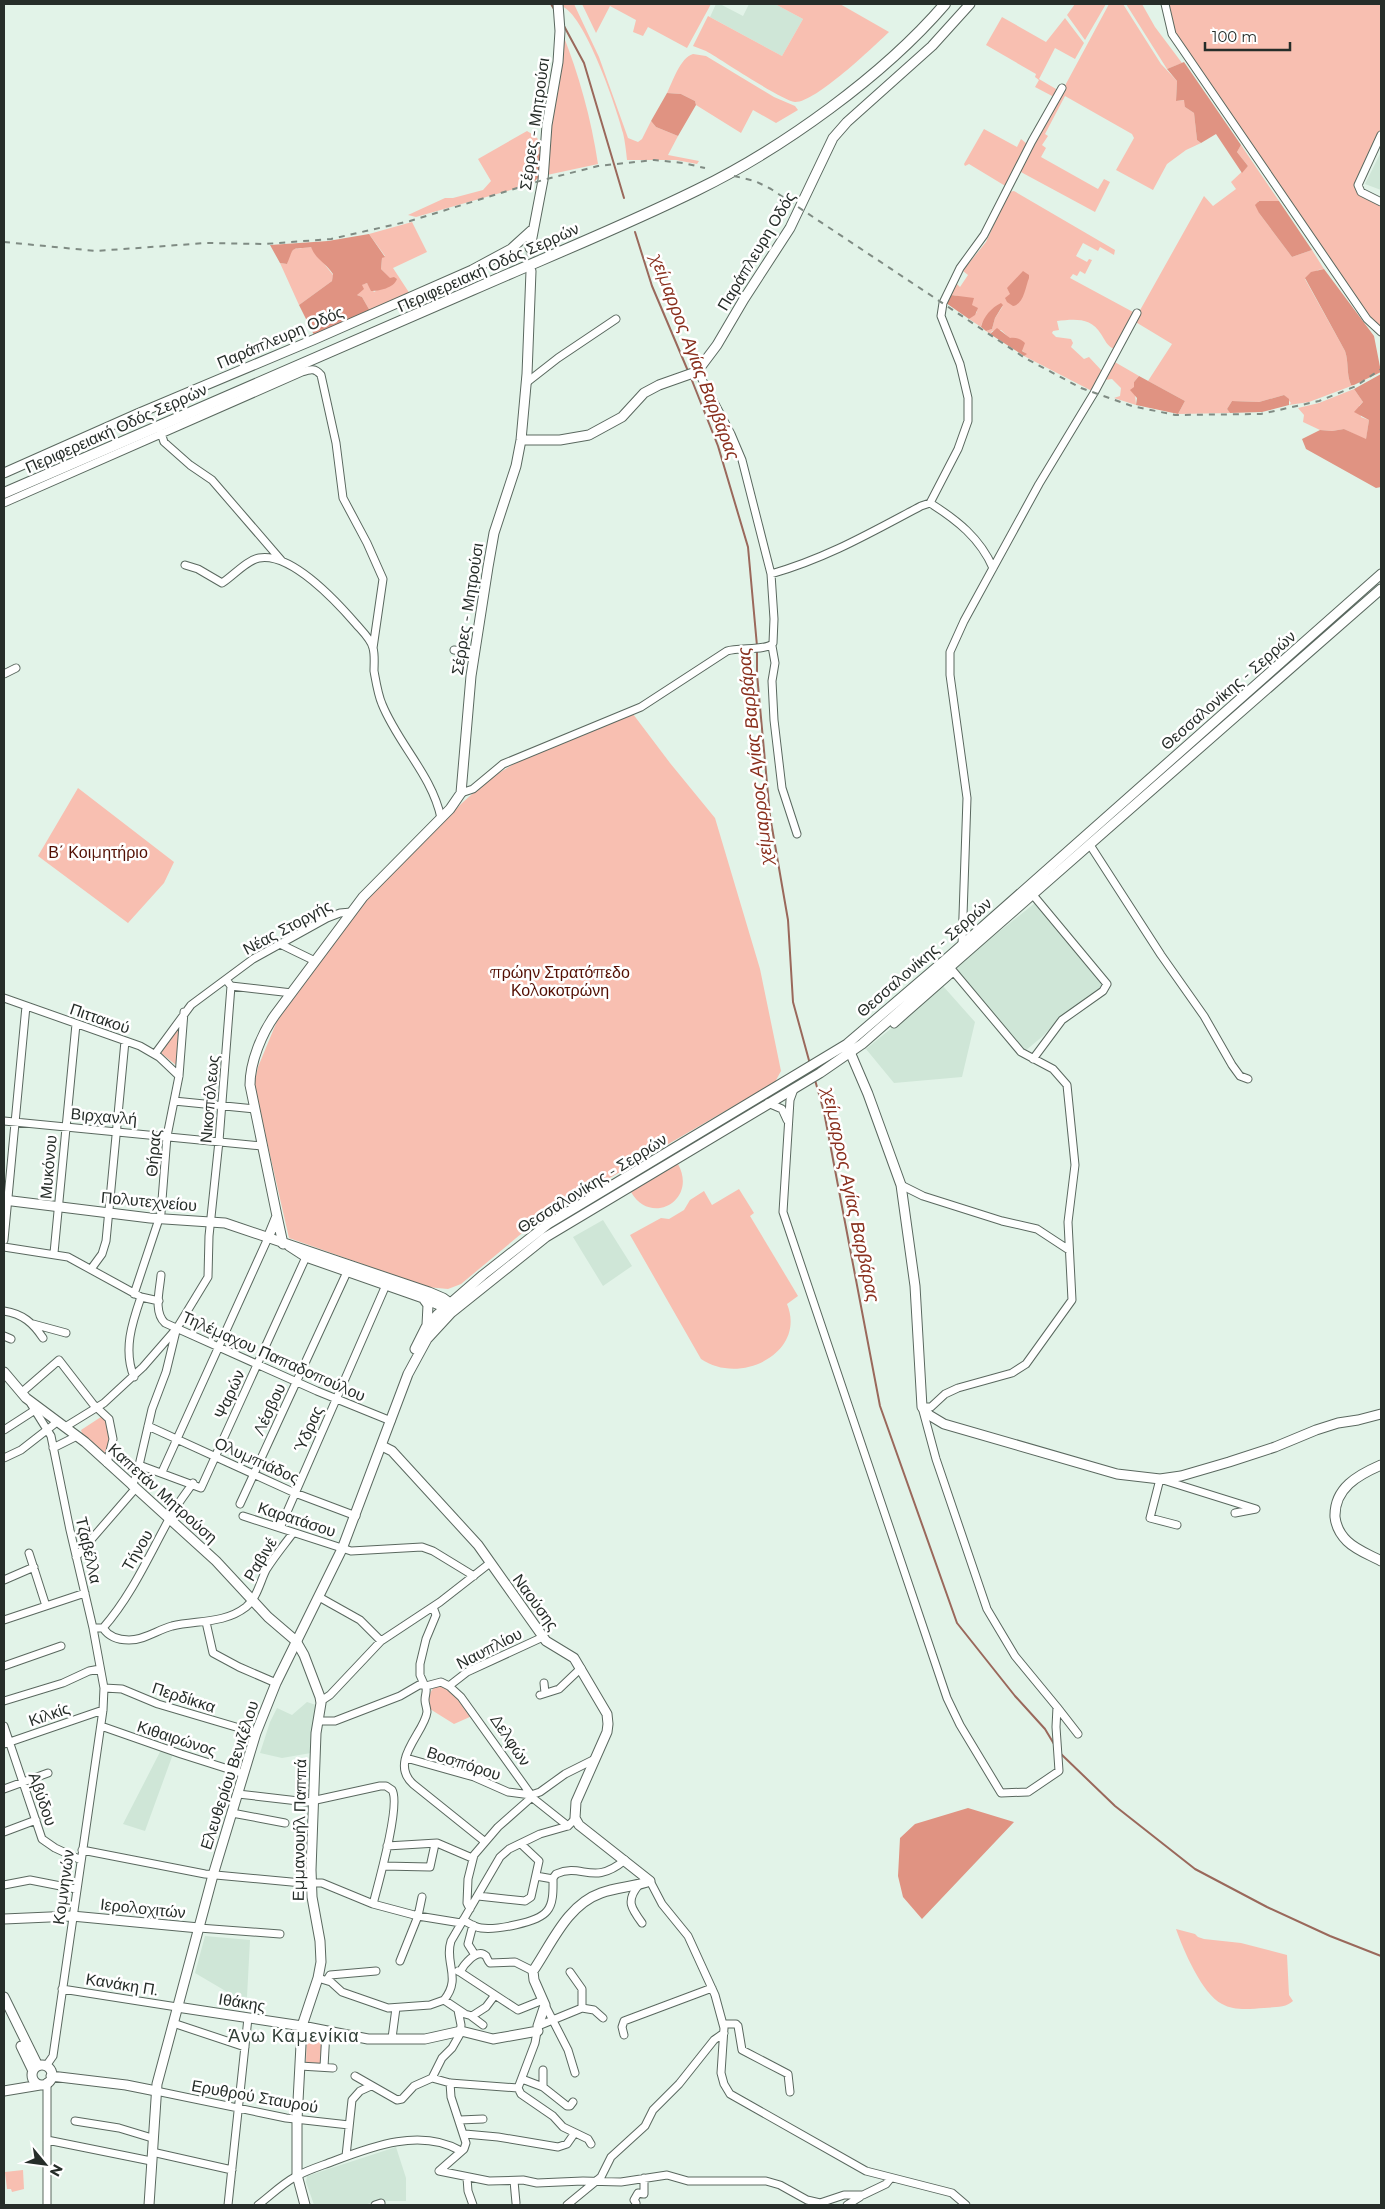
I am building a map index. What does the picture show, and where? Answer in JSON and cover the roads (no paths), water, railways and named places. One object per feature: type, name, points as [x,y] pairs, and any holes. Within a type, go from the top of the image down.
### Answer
[{"type":"main road","name":"Περιφερειακή Οδός Σερρών","points":[[4,493],[698,190],[758,156],[823,112],[902,48],[945,4]]},
{"type":"street","name":"Σέρρες - Μητρούσι","points":[[530,248],[543,180],[547,125],[558,62],[560,31],[558,4]]},
{"type":"street","name":"Παράπλευρη Οδός","points":[[522,440],[560,440],[588,435],[622,416],[644,393],[695,371],[718,344],[744,298],[790,228],[833,138],[847,122],[932,46],[970,4]]},
{"type":"street","points":[[1164,4],[1172,34],[1367,319],[1381,332]]},
{"type":"street","points":[[770,574],[796,567],[832,553],[930,503],[958,449],[968,421],[968,398],[960,364],[941,316],[943,303],[960,268],[984,235],[1062,88]]},
{"type":"street","points":[[1381,135],[1360,177],[1358,185],[1361,192],[1381,202]]},
{"type":"street","name":"Παράπλευρη Οδός","points":[[4,473],[472,270],[511,249],[533,229]]},
{"type":"street","name":"Σέρρες - Μητρούσι","points":[[286,1245],[254,1109],[250,1085],[253,1068],[268,1025],[351,912],[369,890],[453,806],[460,793],[475,653],[494,534],[516,466],[522,440],[531,271]]},
{"type":"street","points":[[962,945],[966,785],[949,661],[952,643],[1039,484],[1094,393],[1136,313]]},
{"type":"street","points":[[526,383],[558,358],[616,319]]},
{"type":"street","points":[[4,502],[302,372],[311,369],[317,371],[321,376],[334,430],[344,498],[368,543],[383,580],[373,648],[374,672],[381,703],[431,788],[441,818]]},
{"type":"street","points":[[695,371],[722,416],[740,453],[770,574],[774,639],[769,647]]},
{"type":"street","points":[[161,433],[164,442],[190,465],[212,480],[282,562]]},
{"type":"street","points":[[930,503],[952,517],[967,530],[988,557],[993,568]]},
{"type":"street","points":[[185,565],[198,569],[222,583],[234,576],[254,559],[271,558],[282,562],[313,581],[330,595],[366,636],[373,648]]},
{"type":"street","name":"Θεσσαλονίκης - Σερρών","points":[[949,967],[962,945],[1381,574]]},
{"type":"street","name":"Θεσσαλονίκης - Σερρών","points":[[833,1059],[850,1052],[890,1019],[1381,589]]},
{"type":"street","points":[[460,793],[473,789],[503,764],[641,707],[727,651],[749,647],[769,647]]},
{"type":"street","points":[[769,647],[775,663],[772,681],[774,720],[782,788],[797,834]]},
{"type":"street","points":[[454,650],[475,653]]},
{"type":"street","points":[[4,674],[16,668]]},
{"type":"street","points":[[1090,845],[1161,955],[1204,1016],[1232,1065],[1240,1076],[1248,1079]]},
{"type":"street","points":[[1033,895],[1107,984],[1103,991],[1060,1022],[1033,1059]]},
{"type":"street","name":"Νέας Στοργής","points":[[154,1054],[184,1012],[229,984],[238,971],[280,944],[327,918],[340,913],[351,912]]},
{"type":"street","points":[[327,918],[337,920],[340,926],[338,930]]},
{"type":"street","points":[[280,944],[315,961]]},
{"type":"street","points":[[922,1407],[930,1407],[945,1394],[958,1388],[1012,1373],[1026,1364],[1071,1301],[1068,1222],[1075,1166],[1067,1087],[1057,1072],[1020,1052],[949,967]]},
{"type":"street","points":[[229,984],[292,993]]},
{"type":"street","name":"Νικοπόλεως","points":[[177,1328],[208,1277],[208,1241],[220,1141],[229,984]]},
{"type":"street","name":"Πιττακού","points":[[4,998],[125,1041],[154,1054],[178,1076]]},
{"type":"street","points":[[4,1240],[5,1200],[15,1122],[26,1006]]},
{"type":"street","name":"Θήρας","points":[[134,1377],[128,1359],[128,1344],[137,1296],[160,1219],[167,1136],[178,1076],[184,1012]]},
{"type":"street","name":"Θεσσαλονίκης - Σερρών","points":[[451,1308],[468,1288],[548,1224],[797,1082],[890,1019]]},
{"type":"street","name":"Μυκόνου","points":[[54,1253],[76,1024]]},
{"type":"street","points":[[91,1269],[104,1248],[125,1041]]},
{"type":"street","points":[[850,1052],[868,1094],[901,1185],[915,1286],[922,1407],[936,1459],[987,1609],[1015,1656],[1078,1734]]},
{"type":"street","points":[[797,1082],[790,1098],[783,1212],[952,1709],[963,1731],[1001,1793],[1028,1792],[1059,1771],[1056,1727],[1057,1706]]},
{"type":"street","name":"Θεσσαλονίκης - Σερρών","points":[[451,1308],[546,1236],[768,1103],[797,1082]]},
{"type":"street","points":[[174,1101],[254,1109]]},
{"type":"street","points":[[768,1103],[783,1110],[788,1128]]},
{"type":"street","name":"Βιρχανλή","points":[[4,1121],[262,1146]]},
{"type":"street","points":[[901,1185],[923,1196],[1002,1221],[1037,1229],[1057,1244],[1069,1250]]},
{"type":"street","name":"Πολυτεχνείου","points":[[5,1200],[160,1219],[211,1221],[231,1225],[286,1245],[306,1257],[451,1308]]},
{"type":"street","points":[[162,1472],[278,1216]]},
{"type":"street","name":"Πολυτεχνείου","points":[[286,1245],[300,1247],[435,1294],[451,1308]]},
{"type":"street","points":[[4,1247],[54,1253],[72,1258],[137,1296],[159,1301]]},
{"type":"street","name":"Ψαρών","points":[[193,1484],[201,1488],[306,1257]]},
{"type":"street","name":"Λέσβου","points":[[240,1504],[347,1272]]},
{"type":"street","name":"Τηλέμαχου Παπαδοπούλου","points":[[161,1275],[159,1312],[162,1320],[257,1365],[391,1421]]},
{"type":"street","name":"Ύδρας","points":[[280,1528],[386,1285]]},
{"type":"street","points":[[435,1294],[454,1293],[468,1288]]},
{"type":"street","points":[[422,1298],[428,1305],[426,1327]]},
{"type":"street","name":"Ελευθερίου Βενιζέλου","points":[[149,2205],[156,2091],[213,1875],[256,1733],[276,1684],[356,1516],[408,1374],[411,1359],[426,1327],[451,1308]]},
{"type":"street","name":"Ελευθερίου Βενιζέλου","points":[[408,1374],[430,1334],[451,1308]]},
{"type":"street","points":[[4,1311],[26,1318],[34,1324],[43,1338]]},
{"type":"street","points":[[34,1324],[66,1333]]},
{"type":"street","points":[[65,1427],[97,1408],[134,1377],[177,1328]]},
{"type":"street","points":[[76,1557],[133,1487],[154,1400],[166,1372],[177,1328]]},
{"type":"street","points":[[4,1336],[11,1339]]},
{"type":"street","points":[[21,1393],[58,1360],[97,1408],[108,1417],[112,1430],[112,1447],[107,1462]]},
{"type":"street","name":"Καπετάν Μητρούση","points":[[4,1372],[21,1393],[78,1436],[220,1564],[268,1617],[296,1641]]},
{"type":"street","name":"Τζαβέλλα","points":[[30,1401],[48,1429],[54,1448],[76,1557],[93,1628],[104,1688],[104,1710]]},
{"type":"street","points":[[922,1407],[929,1415],[944,1424],[1117,1474],[1160,1479],[1256,1509],[1235,1513]]},
{"type":"street","points":[[4,1430],[35,1410]]},
{"type":"street","points":[[1160,1479],[1181,1476],[1248,1456],[1324,1427],[1381,1414]]},
{"type":"street","points":[[4,1458],[21,1450],[57,1422]]},
{"type":"street","name":"Ολυμπιάδος","points":[[148,1426],[295,1493],[356,1516]]},
{"type":"street","points":[[54,1448],[78,1436]]},
{"type":"street","name":"Ναούσης","points":[[382,1446],[395,1454],[476,1543],[543,1637],[552,1646],[572,1656],[581,1668],[607,1714],[607,1732],[577,1799],[575,1819]]},
{"type":"street","points":[[139,1465],[193,1484]]},
{"type":"street","points":[[1381,1465],[1359,1476],[1345,1487],[1339,1496],[1335,1509],[1339,1530],[1347,1541],[1381,1561]]},
{"type":"street","points":[[1160,1479],[1150,1518],[1177,1526]]},
{"type":"street","name":"Τήνου","points":[[102,1628],[113,1615],[146,1563],[169,1520],[193,1484]]},
{"type":"street","name":"Καρατάσου","points":[[243,1516],[353,1551],[422,1547],[433,1551],[474,1576]]},
{"type":"street","name":"Ραβινέ","points":[[252,1600],[269,1565],[293,1533]]},
{"type":"street","points":[[29,1553],[46,1606]]},
{"type":"street","points":[[296,1641],[304,1655],[321,1702],[330,1696],[382,1641],[433,1607],[490,1563]]},
{"type":"street","points":[[4,1580],[34,1567]]},
{"type":"street","points":[[4,1620],[85,1593]]},
{"type":"street","points":[[319,1597],[360,1620],[382,1641]]},
{"type":"street","points":[[93,1628],[102,1628],[112,1637],[130,1640],[154,1635],[170,1627],[206,1622],[230,1616],[246,1607],[252,1600]]},
{"type":"street","points":[[433,1607],[436,1613],[426,1639],[420,1664],[420,1675],[425,1685],[427,1713],[406,1758],[406,1773],[411,1782],[484,1841]]},
{"type":"street","points":[[206,1622],[210,1645],[215,1654],[276,1684]]},
{"type":"street","name":"Ναυπλίου","points":[[449,1686],[467,1672],[543,1637]]},
{"type":"street","points":[[4,1666],[61,1646]]},
{"type":"street","points":[[544,1683],[542,1694],[562,1687],[581,1668]]},
{"type":"street","points":[[4,1701],[62,1683],[88,1671],[100,1669]]},
{"type":"street","points":[[318,1721],[335,1721],[425,1685],[441,1682],[449,1686]]},
{"type":"street","name":"Δελφών","points":[[449,1686],[473,1712],[531,1796],[568,1826]]},
{"type":"street","name":"Περδίκκα","points":[[104,1688],[122,1689],[158,1704],[256,1733]]},
{"type":"street","name":"Εμμανουήλ Παππά","points":[[306,2205],[297,2175],[297,2120],[302,2026],[322,1979],[320,1946],[311,1882],[318,1721],[321,1702]]},
{"type":"street","name":"Κομνηνών","points":[[37,2069],[53,2056],[76,1888],[104,1710]]},
{"type":"street","name":"Κιλκίς","points":[[6,1743],[104,1710]]},
{"type":"street","name":"Αβύδου","points":[[4,1726],[6,1743],[23,1782],[44,1841],[69,1856],[81,1860]]},
{"type":"street","name":"Κιθαιρώνος","points":[[101,1726],[244,1774]]},
{"type":"street","name":"Βοσπόρου","points":[[406,1758],[474,1777],[508,1792],[531,1796]]},
{"type":"street","points":[[470,1909],[467,1903],[472,1858],[484,1841],[531,1796],[540,1792],[565,1774],[593,1760]]},
{"type":"street","points":[[4,1789],[48,1773]]},
{"type":"street","points":[[238,1794],[299,1802],[380,1786],[386,1786],[392,1790],[395,1794],[394,1805],[383,1866],[373,1904]]},
{"type":"street","points":[[232,1813],[285,1823]]},
{"type":"street","points":[[322,1979],[342,1992],[384,2007],[433,2005],[444,2000],[453,1982],[449,1952],[450,1943],[500,1856],[508,1849],[540,1834],[568,1826],[575,1819],[579,1825],[650,1881],[662,1904],[686,1932],[701,1968],[712,1988],[724,2024],[721,2073],[724,2084],[731,2095],[866,2171],[890,2179],[952,2193],[966,2205]]},
{"type":"street","points":[[4,1832],[36,1820]]},
{"type":"street","points":[[383,1866],[430,1867],[435,1844]]},
{"type":"street","points":[[478,1896],[525,1901],[532,1895],[538,1860],[521,1844]]},
{"type":"street","points":[[387,1846],[443,1845],[472,1858]]},
{"type":"street","points":[[82,1850],[213,1875],[330,1885],[373,1904],[418,1916],[462,1921],[484,1928],[506,1926],[542,1915],[550,1905],[555,1874],[563,1871],[601,1874],[625,1860]]},
{"type":"street","points":[[536,1876],[553,1879]]},
{"type":"street","points":[[4,1885],[30,1880],[76,1888]]},
{"type":"street","points":[[575,2073],[568,2050],[534,1980],[533,1971],[563,1923],[579,1906],[601,1892],[638,1886],[650,1881]]},
{"type":"street","points":[[638,1886],[632,1894],[631,1905],[642,1923]]},
{"type":"street","points":[[400,1961],[418,1916],[422,1897]]},
{"type":"street","name":"Ιερολοχιτών","points":[[4,1919],[72,1916],[280,1934]]},
{"type":"street","points":[[473,1926],[468,1944],[476,1955]]},
{"type":"street","points":[[460,1972],[466,1963],[476,1955],[483,1955],[492,1964],[515,1962],[533,1971]]},
{"type":"street","points":[[451,1963],[460,1972],[518,2010],[544,2003]]},
{"type":"street","points":[[322,1979],[330,1975],[376,1971]]},
{"type":"street","points":[[570,1972],[583,1992],[582,2008]]},
{"type":"street","points":[[624,2035],[622,2027],[624,2021],[712,1988]]},
{"type":"street","name":"Κανάκη Π.","points":[[62,1989],[177,2007]]},
{"type":"street","points":[[471,2016],[486,2008],[495,1995]]},
{"type":"street","points":[[4,1997],[37,2069],[35,2082],[126,2085],[156,2091]]},
{"type":"street","points":[[444,2000],[483,2025]]},
{"type":"street","points":[[518,2088],[538,2029],[544,2003]]},
{"type":"street","name":"Ιθάκης","points":[[177,2007],[326,2030],[359,2038],[425,2039],[461,2031]]},
{"type":"street","points":[[392,2038],[396,2008]]},
{"type":"street","points":[[461,2031],[490,2040],[538,2029],[553,2019],[582,2008],[594,2010],[603,2018]]},
{"type":"street","points":[[4,2010],[37,2069]]},
{"type":"street","points":[[355,2076],[397,2100],[402,2099],[412,2088],[432,2078],[442,2058],[453,2046],[461,2031],[458,2010]]},
{"type":"street","points":[[228,2205],[248,2018]]},
{"type":"street","points":[[173,2023],[245,2047]]},
{"type":"street","points":[[724,2024],[736,2024],[738,2026],[743,2051],[788,2074],[790,2092]]},
{"type":"street","points":[[324,2067],[326,2030]]},
{"type":"street","points":[[567,2205],[597,2181],[604,2173],[611,2158],[645,2126],[653,2110],[679,2084],[714,2040],[724,2033]]},
{"type":"street","points":[[300,2066],[332,2068]]},
{"type":"street","points":[[37,2069],[50,2071],[47,2081],[46,2205]]},
{"type":"street","points":[[21,2087],[37,2069]]},
{"type":"street","points":[[543,2070],[543,2088]]},
{"type":"street","points":[[432,2078],[450,2083],[518,2088]]},
{"type":"street","points":[[522,2079],[543,2088],[567,2106],[570,2106],[573,2102]]},
{"type":"street","points":[[4,2091],[47,2081]]},
{"type":"street","points":[[450,2083],[451,2097],[460,2120],[466,2144],[461,2151],[439,2170],[467,2178],[514,2182],[523,2180],[537,2184],[597,2181],[621,2182],[667,2175],[688,2181],[766,2180],[816,2203],[844,2195],[863,2196]]},
{"type":"street","points":[[346,2156],[352,2100],[360,2091],[371,2086]]},
{"type":"street","points":[[518,2088],[522,2094],[574,2134],[588,2139],[591,2144]]},
{"type":"street","name":"Ερυθρού Σταυρού","points":[[156,2091],[297,2120],[349,2125]]},
{"type":"street","points":[[460,2120],[483,2119]]},
{"type":"street","points":[[75,2121],[118,2128],[152,2138]]},
{"type":"street","points":[[464,2134],[498,2137],[558,2147],[567,2144],[574,2134]]},
{"type":"street","points":[[47,2140],[232,2170]]},
{"type":"street","points":[[258,2205],[297,2175],[380,2145],[400,2141],[442,2144],[461,2151]]},
{"type":"street","points":[[467,2178],[468,2191],[473,2205]]},
{"type":"street","points":[[636,2203],[634,2200],[638,2194],[647,2195],[644,2178]]},
{"type":"street","points":[[847,2205],[886,2184],[890,2179]]},
{"type":"street","points":[[514,2182],[516,2203]]},
{"type":"waterway","name":"χείμαρρος Αγίας Βαρβάρας","points":[[551,4],[554,9]]},
{"type":"waterway","name":"χείμαρρος Αγίας Βαρβάρας","points":[[564,26],[584,63],[624,198]]},
{"type":"waterway","name":"χείμαρρος Αγίας Βαρβάρας","points":[[635,232],[652,286],[688,371]]},
{"type":"waterway","name":"χείμαρρος Αγίας Βαρβάρας","points":[[691,378],[718,446],[748,547],[757,646]]},
{"type":"waterway","name":"χείμαρρος Αγίας Βαρβάρας","points":[[757,650],[757,674],[770,816],[788,920],[793,1002],[810,1064]]},
{"type":"waterway","name":"χείμαρρος Αγίας Βαρβάρας","points":[[815,1080],[824,1112],[880,1406],[957,1623],[1015,1696],[1045,1729],[1054,1744]]},
{"type":"waterway","name":"χείμαρρος Αγίας Βαρβάρας","points":[[1061,1754],[1115,1806],[1195,1869],[1267,1907],[1330,1936],[1381,1956]]},
{"type":"tunnel","points":[[530,248],[531,271]]},
{"type":"railway","points":[[4,242],[96,251],[206,243],[265,244],[331,239],[410,221],[543,180],[598,166],[654,160],[683,163],[705,168]]},
{"type":"railway","points":[[734,176],[755,181],[771,189],[1025,358],[1081,388],[1132,406],[1175,415],[1261,414],[1319,401],[1356,386],[1381,369]]},
{"type":"district","name":"Άνω Καμενίκια","points":[[294,2036]]},
{"type":"park label","name":"Β΄ Κοιμητήριο","points":[[98,852]]},
{"type":"park label","name":"πρώην Στρατόπεδο Κολοκοτρώνη","points":[[560,981]]}]
